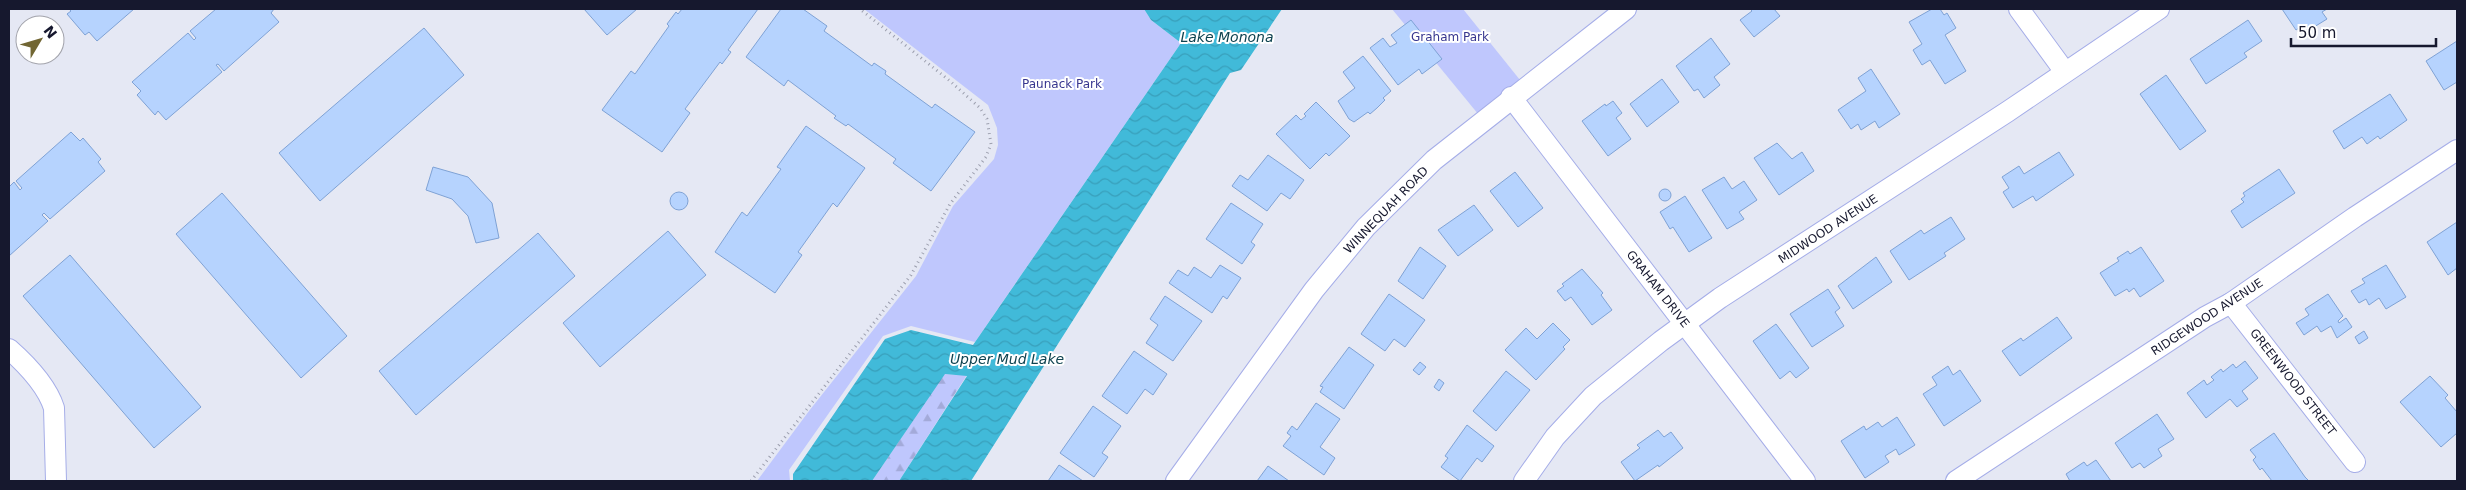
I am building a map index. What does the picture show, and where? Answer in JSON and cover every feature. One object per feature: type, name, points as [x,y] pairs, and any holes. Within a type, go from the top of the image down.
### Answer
[{"type":"street","name":"WINNEQUAH ROAD","points":[[1176,481],[1314,290],[1366,228],[1434,160],[1511,97],[1626,9]]},
{"type":"street","points":[[2019,9],[2066,72]]},
{"type":"street","name":"MIDWOOD AVENUE","points":[[1524,481],[1555,437],[1593,396],[1685,324],[2160,9]]},
{"type":"street","name":"GRAHAM DRIVE","points":[[1511,97],[1805,481]]},
{"type":"street","name":"RIDGEWOOD AVENUE","points":[[1956,481],[2197,322],[2232,303],[2355,217],[2457,150]]},
{"type":"street","name":"GREENWOOD STREET","points":[[2232,303],[2355,462]]},
{"type":"street","points":[[9,349],[28,368],[51,399],[54,408],[56,481]]},
{"type":"path","points":[[751,481],[911,275],[950,204],[978,169],[991,144],[987,119],[980,108],[950,81],[860,9]]},
{"type":"green space","name":"Paunack Park","points":[[864,9],[1144,9],[1151,20],[1181,43],[975,342],[911,326],[883,336],[789,470],[790,481],[757,481],[809,411],[916,276],[953,206],[994,159],[998,145],[997,128],[988,105]]},
{"type":"green space","name":"Graham Park","points":[[1392,9],[1463,9],[1520,80],[1483,120]]},
{"type":"green space","points":[[944,374],[967,375],[899,481],[872,481]]},
{"type":"water","name":"Upper Mud Lake","points":[[1144,9],[1282,9],[1241,70],[1230,73],[971,481],[899,481],[967,376],[945,374],[872,481],[793,481],[793,474],[885,339],[911,330],[973,345],[1181,43],[1151,20]]},
{"type":"building","points":[[69,9],[134,9],[97,41],[89,32],[85,35],[67,14],[71,11]]},
{"type":"building","points":[[216,9],[274,9],[271,13],[279,22],[224,71],[218,64],[216,65],[222,72],[166,120],[158,111],[155,115],[137,95],[141,91],[132,82],[188,33],[194,40],[196,38],[190,31]]},
{"type":"building","points":[[584,9],[637,9],[607,35]]},
{"type":"building","points":[[682,9],[758,9],[728,50],[731,52],[722,64],[720,62],[685,109],[690,113],[662,152],[602,110],[631,71],[635,74],[669,26],[667,24],[676,12],[678,14]]},
{"type":"building","points":[[781,9],[803,9],[827,26],[824,31],[872,66],[874,63],[886,71],[885,74],[932,108],[935,104],[975,132],[931,191],[893,163],[896,159],[848,124],[846,126],[834,118],[836,116],[788,80],[784,86],[746,57]]},
{"type":"building","points":[[1750,9],[1774,9],[1780,16],[1754,37],[1740,20],[1752,11]]},
{"type":"building","points":[[1932,9],[1940,9],[1944,15],[1947,13],[1956,28],[1945,35],[1966,71],[1945,84],[1930,60],[1922,65],[1913,50],[1922,44],[1909,22]]},
{"type":"building","points":[[2282,9],[2327,9],[2322,12],[2327,19],[2306,32],[2302,26],[2296,30]]},
{"type":"building","points":[[1411,20],[1442,59],[1422,74],[1419,69],[1398,85],[1370,48],[1383,38],[1390,47],[1397,43],[1391,35]]},
{"type":"building","points":[[2248,20],[2262,41],[2244,53],[2247,57],[2206,84],[2190,59]]},
{"type":"building","points":[[424,28],[464,75],[320,201],[279,153]]},
{"type":"building","points":[[1711,38],[1730,64],[1714,77],[1720,85],[1704,98],[1698,89],[1694,91],[1676,66]]},
{"type":"building","points":[[2457,41],[2457,82],[2444,90],[2426,61]]},
{"type":"building","points":[[1363,56],[1391,91],[1383,98],[1385,100],[1370,114],[1368,112],[1354,122],[1349,119],[1338,101],[1355,88],[1343,72]]},
{"type":"building","points":[[1871,69],[1900,114],[1879,128],[1875,121],[1861,130],[1858,124],[1851,129],[1838,110],[1866,91],[1858,78]]},
{"type":"building","points":[[2166,75],[2206,131],[2180,150],[2140,94]]},
{"type":"building","points":[[1662,79],[1679,102],[1647,127],[1630,104]]},
{"type":"building","points":[[2390,94],[2407,120],[2380,139],[2378,136],[2367,144],[2362,137],[2344,149],[2333,131]]},
{"type":"building","points":[[1613,101],[1622,113],[1616,118],[1631,139],[1608,156],[1582,121],[1605,104],[1606,106]]},
{"type":"building","points":[[1316,102],[1350,136],[1329,156],[1326,153],[1310,169],[1276,134],[1296,115],[1301,120],[1306,116],[1304,114]]},
{"type":"building","points":[[806,126],[865,168],[837,207],[833,203],[798,252],[802,255],[775,293],[715,252],[742,212],[747,216],[781,169],[777,167]]},
{"type":"building","points":[[71,132],[80,141],[83,138],[101,159],[98,162],[105,171],[50,219],[44,213],[42,215],[48,221],[9,256],[9,187],[14,182],[20,190],[22,188],[16,181]]},
{"type":"building","points":[[1777,143],[1792,159],[1802,152],[1814,171],[1779,195],[1754,158]]},
{"type":"building","points":[[2059,152],[2074,175],[2036,201],[2033,196],[2013,208],[2003,192],[2009,188],[2002,177],[2019,166],[2024,174]]},
{"type":"building","points":[[1268,155],[1304,180],[1290,199],[1281,193],[1267,211],[1232,186],[1240,175],[1248,180]]},
{"type":"building","points":[[433,167],[468,177],[492,203],[499,238],[476,243],[468,216],[452,199],[426,190]]},
{"type":"building","points":[[2279,169],[2295,193],[2242,228],[2231,211],[2244,202],[2241,199],[2245,196],[2243,193]]},
{"type":"building","points":[[1515,172],[1543,208],[1518,227],[1490,191]]},
{"type":"building","points":[[1724,177],[1732,189],[1744,181],[1757,200],[1739,212],[1744,219],[1727,229],[1702,190]]},
{"type":"building","points":[[1665,189],[1671,195],[1665,201],[1659,195]]},
{"type":"building","points":[[679,192],[687,197],[688,201],[683,209],[679,210],[671,205],[670,201],[675,193]]},
{"type":"building","points":[[222,193],[347,336],[301,378],[176,234]]},
{"type":"building","points":[[1685,196],[1712,238],[1689,252],[1673,227],[1670,229],[1660,212]]},
{"type":"building","points":[[1231,203],[1263,224],[1251,242],[1255,245],[1242,264],[1206,239]]},
{"type":"building","points":[[1474,205],[1493,230],[1458,256],[1438,230]]},
{"type":"building","points":[[1951,217],[1965,239],[1944,253],[1946,256],[1909,280],[1890,251],[1921,230],[1924,234]]},
{"type":"building","points":[[2457,222],[2457,268],[2448,275],[2427,242]]},
{"type":"building","points":[[668,231],[706,275],[600,367],[563,323]]},
{"type":"building","points":[[538,233],[575,276],[416,415],[379,371]]},
{"type":"building","points":[[1420,247],[1446,266],[1423,299],[1398,281]]},
{"type":"building","points":[[2141,247],[2164,281],[2140,297],[2134,288],[2129,292],[2127,289],[2115,296],[2100,273],[2119,261],[2117,258],[2128,251],[2130,254]]},
{"type":"building","points":[[70,255],[201,407],[154,448],[23,296]]},
{"type":"building","points":[[1876,257],[1892,282],[1853,309],[1838,286]]},
{"type":"building","points":[[1220,265],[1241,278],[1227,299],[1223,296],[1212,313],[1169,283],[1178,270],[1188,276],[1194,267],[1211,278]]},
{"type":"building","points":[[2386,265],[2406,297],[2386,309],[2379,298],[2369,305],[2366,299],[2359,303],[2351,291],[2365,283],[2362,279]]},
{"type":"building","points":[[1582,269],[1603,293],[1601,295],[1612,310],[1592,325],[1571,297],[1565,301],[1557,291],[1564,286],[1562,284]]},
{"type":"building","points":[[1828,289],[1840,308],[1835,312],[1844,326],[1812,347],[1790,314]]},
{"type":"building","points":[[1389,294],[1425,320],[1405,347],[1394,339],[1385,351],[1361,334]]},
{"type":"building","points":[[2328,294],[2343,316],[2338,321],[2339,323],[2346,318],[2352,327],[2337,338],[2331,326],[2321,332],[2317,326],[2304,335],[2296,323],[2309,315],[2305,309]]},
{"type":"building","points":[[1165,296],[1202,321],[1173,361],[1146,343],[1158,325],[1150,319]]},
{"type":"building","points":[[2057,317],[2072,338],[2020,376],[2002,351],[2021,338],[2023,341]]},
{"type":"building","points":[[1553,323],[1570,340],[1563,347],[1565,349],[1536,380],[1505,350],[1526,328],[1537,339]]},
{"type":"building","points":[[1776,324],[1809,368],[1796,378],[1790,371],[1780,379],[1753,341]]},
{"type":"building","points":[[2364,331],[2368,338],[2359,344],[2355,337]]},
{"type":"building","points":[[1349,347],[1374,365],[1344,409],[1320,392],[1323,387],[1320,386]]},
{"type":"building","points":[[1134,351],[1167,374],[1153,395],[1145,389],[1127,414],[1102,396]]},
{"type":"building","points":[[2245,361],[2258,378],[2242,391],[2248,399],[2237,407],[2230,399],[2206,418],[2187,393],[2204,380],[2207,385],[2214,380],[2211,377],[2221,369],[2223,372],[2233,364],[2236,368]]},
{"type":"building","points":[[1420,362],[1426,367],[1419,375],[1413,370]]},
{"type":"building","points":[[1948,366],[1953,375],[1960,370],[1981,401],[1944,426],[1923,394],[1937,385],[1932,377]]},
{"type":"building","points":[[1506,371],[1530,390],[1496,431],[1473,411]]},
{"type":"building","points":[[2430,376],[2448,395],[2445,398],[2457,412],[2457,433],[2441,447],[2400,402]]},
{"type":"building","points":[[1439,379],[1444,383],[1439,391],[1434,387]]},
{"type":"building","points":[[1316,403],[1340,419],[1320,447],[1335,458],[1324,475],[1283,446],[1291,436],[1287,433],[1292,426],[1297,430]]},
{"type":"building","points":[[1093,406],[1121,426],[1102,453],[1108,457],[1094,477],[1060,453]]},
{"type":"building","points":[[2157,414],[2174,439],[2158,449],[2162,456],[2144,468],[2140,463],[2132,468],[2115,443]]},
{"type":"building","points":[[1897,417],[1915,445],[1899,455],[1896,449],[1885,456],[1889,462],[1865,478],[1841,441],[1864,426],[1866,430],[1878,422],[1882,427]]},
{"type":"building","points":[[1467,425],[1494,446],[1482,462],[1477,458],[1460,481],[1441,467],[1448,458],[1445,456]]},
{"type":"building","points":[[1658,430],[1664,437],[1671,432],[1683,448],[1659,467],[1658,465],[1635,481],[1621,462],[1640,448],[1637,445]]},
{"type":"building","points":[[2274,433],[2309,481],[2272,481],[2262,468],[2260,470],[2253,460],[2256,457],[2250,450]]},
{"type":"building","points":[[2096,460],[2111,481],[2070,481],[2066,474],[2084,462],[2087,466]]},
{"type":"building","points":[[1059,465],[1083,481],[1048,481]]},
{"type":"building","points":[[1268,466],[1289,481],[1257,481]]},
{"type":"water label","name":"Lake Monona","points":[[1227,37]]}]
